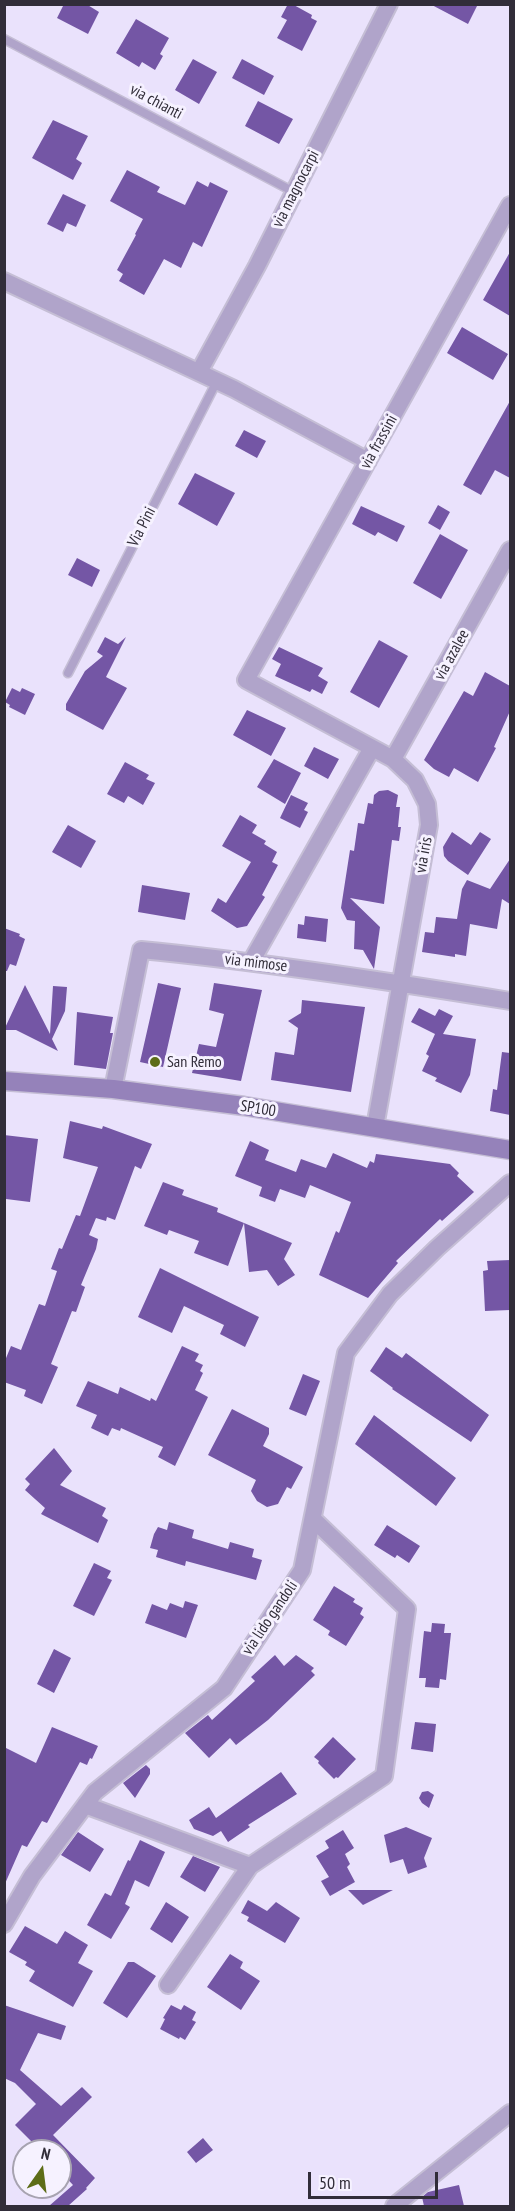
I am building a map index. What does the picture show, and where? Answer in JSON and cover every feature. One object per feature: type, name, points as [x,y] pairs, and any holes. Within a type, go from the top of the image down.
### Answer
[{"type":"main road","name":"SP100","points":[[4,1081],[113,1089],[375,1127],[510,1150]]},
{"type":"street","name":"via magnocarpi","points":[[199,372],[257,266],[388,4]]},
{"type":"street","name":"via frassini","points":[[246,680],[510,205]]},
{"type":"street","points":[[4,280],[199,372],[368,461]]},
{"type":"street","name":"via azalee","points":[[393,759],[510,550]]},
{"type":"street","name":"via iris","points":[[246,680],[393,759],[415,780],[427,804],[429,825],[375,1127]]},
{"type":"street","points":[[251,962],[372,748]]},
{"type":"street","name":"via mimose","points":[[113,1089],[141,950],[251,962],[510,1001]]},
{"type":"street","name":"via lido gandoli","points":[[4,1924],[32,1876],[94,1792],[224,1688],[303,1570],[346,1353],[390,1294],[437,1248],[510,1183]]},
{"type":"street","points":[[168,1985],[250,1866],[384,1776],[407,1609],[313,1519]]},
{"type":"street","points":[[85,1805],[250,1866]]},
{"type":"street","points":[[394,2206],[510,2113]]},
{"type":"lane","name":"via chianti","points":[[4,39],[294,192]]},
{"type":"lane","name":"Via Pini","points":[[68,673],[217,381]]},
{"type":"building","points":[[64,4],[86,4],[99,12],[88,34],[57,18]]},
{"type":"building","points":[[288,4],[312,15],[311,18],[317,21],[302,51],[277,38],[287,20],[281,17]]},
{"type":"building","points":[[430,4],[478,4],[468,24]]},
{"type":"building","points":[[136,19],[169,38],[160,54],[163,56],[155,70],[142,62],[139,67],[116,53]]},
{"type":"building","points":[[193,59],[217,72],[199,104],[175,90]]},
{"type":"building","points":[[242,59],[274,76],[264,95],[232,78]]},
{"type":"building","points":[[258,101],[293,119],[279,144],[245,126]]},
{"type":"building","points":[[53,120],[88,136],[76,159],[82,163],[73,180],[32,158]]},
{"type":"building","points":[[127,170],[160,187],[157,192],[185,205],[197,181],[208,187],[210,182],[228,191],[202,247],[193,242],[181,268],[164,259],[144,295],[119,281],[123,274],[117,270],[143,219],[110,201]]},
{"type":"building","points":[[63,194],[86,205],[76,227],[67,223],[63,232],[47,224]]},
{"type":"building","points":[[510,252],[510,316],[483,300]]},
{"type":"building","points":[[462,327],[508,354],[493,380],[447,353]]},
{"type":"building","points":[[510,401],[510,478],[495,470],[481,495],[463,485]]},
{"type":"building","points":[[244,430],[266,441],[257,458],[235,446]]},
{"type":"building","points":[[195,473],[235,493],[217,526],[178,504]]},
{"type":"building","points":[[438,505],[450,512],[440,530],[428,523]]},
{"type":"building","points":[[361,506],[405,526],[397,542],[378,532],[375,536],[352,524]]},
{"type":"building","points":[[440,534],[468,550],[441,599],[413,583]]},
{"type":"building","points":[[77,558],[100,570],[92,587],[68,575]]},
{"type":"building","points":[[105,637],[118,644],[126,637],[106,677],[127,688],[103,730],[66,710],[66,704],[85,671],[103,656],[97,652]]},
{"type":"building","points":[[379,640],[408,656],[379,708],[350,692]]},
{"type":"building","points":[[279,647],[323,668],[318,676],[328,682],[322,694],[312,689],[310,692],[275,676],[281,664],[272,659]]},
{"type":"building","points":[[485,672],[510,686],[510,711],[494,747],[496,748],[478,782],[454,768],[449,777],[434,769],[424,760],[464,691],[473,696]]},
{"type":"building","points":[[12,688],[20,692],[22,688],[35,694],[25,715],[9,707],[10,705],[5,702]]},
{"type":"building","points":[[247,710],[286,728],[271,756],[233,735]]},
{"type":"building","points":[[314,747],[339,759],[328,779],[304,766]]},
{"type":"building","points":[[274,759],[301,773],[285,804],[257,787]]},
{"type":"building","points":[[125,762],[149,775],[146,779],[155,783],[143,805],[128,796],[124,803],[107,794]]},
{"type":"building","points":[[388,790],[398,795],[396,807],[400,807],[398,827],[401,827],[399,841],[392,840],[384,904],[350,898],[380,927],[374,969],[363,950],[354,949],[355,921],[347,920],[341,908],[350,850],[354,851],[358,823],[364,824],[368,803],[373,804],[374,795],[379,791]]},
{"type":"building","points":[[291,795],[308,803],[304,810],[308,812],[300,828],[280,818]]},
{"type":"building","points":[[240,815],[257,825],[252,833],[266,841],[264,844],[277,852],[272,862],[278,865],[262,895],[265,897],[247,926],[237,928],[211,911],[218,898],[226,903],[251,862],[222,846]]},
{"type":"building","points":[[68,825],[96,841],[81,868],[52,852]]},
{"type":"building","points":[[452,832],[471,845],[480,832],[491,839],[468,875],[444,856],[443,847]]},
{"type":"building","points":[[510,859],[510,904],[502,899],[497,929],[470,924],[466,956],[455,954],[455,957],[422,952],[425,932],[434,933],[436,917],[457,919],[462,889],[467,880],[490,889]]},
{"type":"building","points":[[142,885],[190,893],[185,920],[138,912]]},
{"type":"building","points":[[305,916],[328,919],[326,942],[297,938],[298,924],[304,925]]},
{"type":"building","points":[[4,928],[20,934],[19,936],[25,939],[16,966],[10,964],[7,971],[4,971]]},
{"type":"building","points":[[158,983],[181,988],[163,1067],[140,1062]]},
{"type":"building","points":[[214,983],[262,990],[241,1081],[192,1073],[199,1044],[216,1047],[224,1014],[209,1010]]},
{"type":"building","points":[[25,985],[50,1034],[53,986],[67,987],[65,1011],[52,1039],[58,1051],[16,1030],[4,1030]]},
{"type":"building","points":[[302,1000],[365,1007],[351,1092],[271,1080],[275,1052],[294,1055],[298,1028],[288,1021],[301,1013]]},
{"type":"building","points":[[419,1008],[435,1016],[439,1009],[453,1016],[443,1034],[476,1039],[470,1075],[461,1093],[435,1081],[437,1078],[422,1071],[429,1056],[426,1054],[435,1034],[411,1022]]},
{"type":"building","points":[[77,1012],[113,1017],[110,1033],[113,1033],[106,1069],[74,1065]]},
{"type":"building","points":[[502,1052],[510,1053],[510,1115],[490,1111],[493,1089],[497,1090]]},
{"type":"building","points":[[70,1121],[102,1129],[103,1126],[152,1144],[141,1169],[135,1166],[115,1220],[107,1217],[106,1221],[96,1218],[89,1235],[98,1239],[81,1285],[85,1287],[76,1312],[72,1311],[51,1364],[58,1367],[42,1404],[24,1396],[26,1390],[4,1382],[4,1363],[11,1346],[21,1350],[39,1304],[45,1306],[57,1271],[51,1269],[59,1248],[62,1249],[76,1215],[80,1216],[98,1167],[63,1158]]},
{"type":"building","points":[[4,1135],[38,1139],[30,1202],[6,1199]]},
{"type":"building","points":[[250,1141],[269,1150],[265,1160],[296,1172],[301,1159],[326,1168],[333,1153],[367,1168],[370,1161],[374,1163],[376,1154],[450,1164],[459,1173],[457,1176],[474,1192],[442,1221],[440,1219],[396,1261],[398,1263],[368,1298],[319,1275],[336,1231],[339,1233],[351,1202],[310,1185],[305,1198],[280,1189],[275,1202],[259,1196],[262,1187],[235,1176]]},
{"type":"building","points":[[163,1182],[184,1190],[182,1195],[218,1208],[217,1212],[244,1223],[228,1266],[194,1253],[199,1241],[169,1230],[167,1235],[144,1226]]},
{"type":"building","points":[[244,1223],[292,1243],[284,1259],[295,1275],[278,1286],[267,1270],[249,1272]]},
{"type":"building","points":[[510,1260],[510,1310],[485,1311],[483,1271],[488,1270],[487,1261]]},
{"type":"building","points":[[160,1268],[259,1317],[245,1347],[220,1334],[224,1325],[184,1306],[172,1333],[138,1317]]},
{"type":"building","points":[[182,1346],[199,1354],[195,1361],[203,1365],[200,1371],[203,1373],[195,1390],[208,1397],[175,1466],[158,1457],[163,1447],[121,1428],[120,1431],[112,1428],[108,1436],[91,1428],[97,1415],[76,1406],[88,1381],[118,1394],[120,1387],[150,1401],[151,1398],[156,1401]]},
{"type":"building","points":[[386,1347],[402,1358],[406,1353],[489,1415],[471,1442],[392,1389],[370,1371]]},
{"type":"building","points":[[303,1374],[320,1381],[306,1416],[289,1409]]},
{"type":"building","points":[[232,1409],[269,1428],[269,1434],[263,1446],[303,1467],[291,1489],[287,1487],[278,1504],[267,1507],[257,1501],[251,1491],[256,1480],[208,1455]]},
{"type":"building","points":[[374,1415],[456,1478],[436,1506],[355,1444]]},
{"type":"building","points":[[54,1448],[72,1471],[60,1485],[106,1508],[102,1516],[108,1520],[98,1543],[41,1514],[45,1508],[25,1490],[30,1484],[25,1479]]},
{"type":"building","points":[[169,1522],[194,1530],[192,1538],[228,1549],[230,1542],[254,1549],[252,1557],[262,1560],[256,1580],[186,1561],[185,1566],[156,1557],[158,1550],[150,1548],[154,1534],[158,1527],[167,1530]]},
{"type":"building","points":[[387,1525],[420,1546],[409,1563],[397,1555],[395,1558],[374,1545]]},
{"type":"building","points":[[94,1563],[111,1571],[107,1578],[112,1580],[94,1616],[73,1606]]},
{"type":"building","points":[[334,1586],[355,1599],[353,1602],[363,1608],[360,1614],[364,1617],[346,1646],[328,1635],[330,1631],[313,1620]]},
{"type":"building","points":[[185,1601],[198,1605],[186,1638],[145,1623],[152,1604],[167,1610],[170,1603],[183,1608]]},
{"type":"building","points":[[432,1623],[445,1624],[444,1633],[451,1633],[446,1680],[440,1679],[439,1688],[425,1687],[426,1678],[419,1678],[424,1631],[431,1632]]},
{"type":"building","points":[[54,1649],[71,1658],[54,1693],[37,1684]]},
{"type":"building","points":[[275,1655],[284,1666],[296,1655],[314,1668],[311,1671],[315,1675],[268,1720],[236,1745],[230,1738],[209,1758],[185,1733],[208,1715],[212,1720],[255,1681],[251,1677]]},
{"type":"building","points":[[415,1722],[436,1724],[433,1752],[411,1749]]},
{"type":"building","points":[[52,1727],[98,1746],[87,1765],[80,1762],[47,1823],[42,1821],[27,1847],[22,1845],[4,1886],[4,1747],[36,1763]]},
{"type":"building","points":[[333,1737],[356,1759],[338,1778],[334,1779],[314,1757]]},
{"type":"building","points":[[146,1765],[150,1769],[150,1774],[135,1798],[123,1783]]},
{"type":"building","points":[[281,1772],[297,1794],[248,1825],[250,1827],[228,1842],[221,1831],[213,1836],[194,1829],[189,1820],[209,1807],[216,1818]]},
{"type":"building","points":[[428,1791],[434,1795],[429,1808],[419,1798],[422,1792]]},
{"type":"building","points":[[406,1827],[432,1838],[424,1858],[427,1867],[408,1874],[403,1859],[390,1863],[384,1835]]},
{"type":"building","points":[[343,1830],[354,1848],[345,1854],[350,1864],[347,1867],[355,1882],[330,1896],[321,1881],[329,1877],[316,1856],[329,1848],[325,1841]]},
{"type":"building","points":[[78,1832],[104,1849],[90,1872],[61,1855]]},
{"type":"building","points":[[140,1840],[165,1852],[149,1887],[135,1880],[125,1904],[130,1907],[111,1939],[87,1925],[105,1893],[111,1896]]},
{"type":"building","points":[[193,1856],[220,1867],[205,1892],[180,1877]]},
{"type":"building","points":[[348,1890],[393,1890],[363,1905]]},
{"type":"building","points":[[248,1900],[267,1911],[276,1902],[300,1918],[285,1943],[247,1921],[249,1917],[241,1913]]},
{"type":"building","points":[[166,1902],[189,1917],[172,1943],[150,1929]]},
{"type":"building","points":[[25,1926],[57,1944],[65,1931],[88,1945],[78,1963],[93,1971],[73,2007],[29,1981],[35,1971],[25,1965],[27,1962],[9,1952]]},
{"type":"building","points":[[230,1954],[243,1962],[240,1968],[260,1981],[241,2010],[207,1987]]},
{"type":"building","points":[[128,1962],[134,1962],[156,1976],[127,2018],[103,2003]]},
{"type":"building","points":[[4,2005],[66,2026],[61,2040],[38,2033],[20,2070],[61,2106],[82,2087],[92,2097],[53,2135],[57,2139],[29,2139],[15,2125],[36,2104],[15,2083],[4,2078]]},
{"type":"building","points":[[171,2005],[181,2010],[184,2005],[196,2012],[192,2020],[196,2022],[185,2040],[160,2029],[165,2019],[163,2018]]},
{"type":"building","points":[[203,2138],[213,2150],[196,2163],[187,2152]]},
{"type":"building","points":[[72,2154],[95,2178],[87,2189],[68,2206],[49,2206],[57,2199],[72,2199]]},
{"type":"building","points":[[459,2185],[464,2206],[424,2206],[422,2197],[428,2192]]},
{"type":"place","name":"San Remo","points":[[155,1062]]}]
